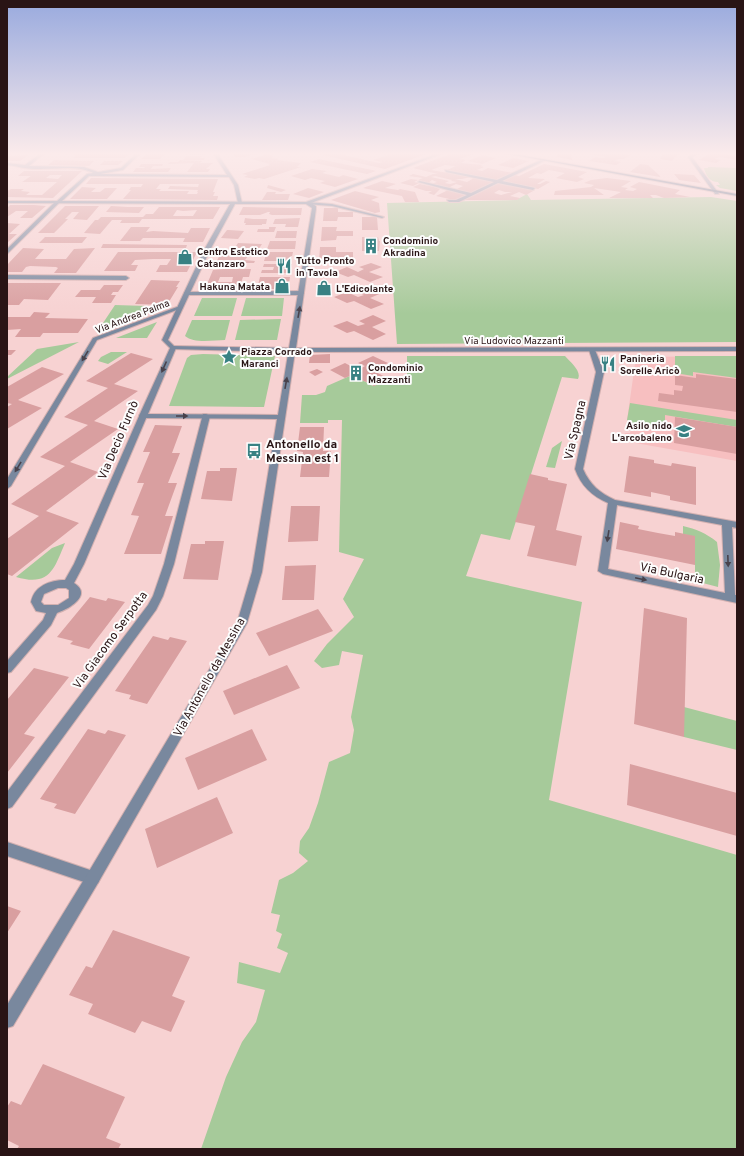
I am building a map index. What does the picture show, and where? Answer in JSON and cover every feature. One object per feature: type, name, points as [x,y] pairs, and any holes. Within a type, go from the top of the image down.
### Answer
[{"type":"street","points":[[7,252],[53,207]]},
{"type":"street","name":"Via Andrea Palma","points":[[7,486],[95,339],[179,308],[207,250],[231,207]]},
{"type":"street","name":"Via Antonello da Messina","points":[[7,1020],[93,878],[242,623],[257,572],[302,293],[314,207]]},
{"type":"street","points":[[340,207],[382,217]]},
{"type":"street","points":[[7,277],[126,278]]},
{"type":"street","points":[[186,294],[302,293]]},
{"type":"street","points":[[173,348],[165,340],[179,308]]},
{"type":"street","name":"Via Ludovico Mazzanti","points":[[173,348],[292,350],[737,349]]},
{"type":"street","name":"Via Decio Furnò","points":[[68,584],[79,564],[173,348]]},
{"type":"street","name":"Via Spagna","points":[[592,350],[600,372],[580,470],[583,480],[590,488],[602,497],[613,502],[737,525]]},
{"type":"street","points":[[143,416],[205,421],[281,417]]},
{"type":"street","name":"Via Giacomo Serpotta","points":[[7,803],[152,607],[158,596],[169,564],[205,421]]},
{"type":"street","name":"Via Bulgaria","points":[[613,502],[603,571],[733,599]]},
{"type":"street","points":[[727,523],[733,599]]},
{"type":"street","points":[[68,584],[74,588],[74,598],[68,604],[53,610],[43,610],[37,605],[37,596],[44,589],[53,585],[68,584]]},
{"type":"street","points":[[7,669],[47,622],[53,610]]},
{"type":"street","points":[[7,849],[93,878]]},
{"type":"shaded area","points":[[737,356],[737,461],[624,441],[625,433],[630,433],[632,424],[627,420],[636,357]]},
{"type":"green space","points":[[387,207],[737,207],[737,342],[397,344]]},
{"type":"green space","points":[[202,298],[237,298],[232,316],[194,316]]},
{"type":"green space","points":[[246,298],[284,298],[282,316],[241,316]]},
{"type":"green space","points":[[115,305],[147,306],[142,315],[99,329]]},
{"type":"green space","points":[[281,319],[277,340],[235,340],[240,320]]},
{"type":"green space","points":[[192,320],[230,320],[225,340],[199,341],[185,336]]},
{"type":"green space","points":[[157,322],[147,338],[116,338]]},
{"type":"green space","points":[[79,342],[7,379],[7,377],[37,349]]},
{"type":"green space","points":[[111,352],[127,352],[108,364],[98,361],[101,357]]},
{"type":"green space","points":[[191,355],[275,356],[264,407],[169,406],[187,358]]},
{"type":"green space","points":[[407,356],[565,356],[577,370],[579,376],[578,379],[562,377],[510,540],[481,534],[466,576],[582,602],[549,800],[737,855],[737,1149],[201,1149],[226,1077],[242,1042],[256,1022],[265,990],[237,983],[239,962],[280,973],[288,953],[277,948],[282,934],[276,931],[280,915],[271,913],[279,880],[293,873],[308,861],[299,853],[300,841],[309,828],[318,803],[329,762],[350,753],[354,730],[351,717],[363,655],[342,651],[339,665],[322,668],[314,661],[327,644],[354,617],[343,599],[364,559],[339,552],[342,420],[328,420],[328,423],[300,423],[302,395],[316,395],[325,392],[327,386],[352,375],[374,386],[389,379],[407,376]]},
{"type":"green space","points":[[675,356],[737,356],[737,378],[693,372],[693,376],[675,373]]},
{"type":"green space","points":[[630,403],[737,420],[737,427],[665,415],[665,421],[660,423],[650,426],[635,425],[627,420]]},
{"type":"green space","points":[[562,441],[555,468],[546,467],[552,448]]},
{"type":"green space","points":[[683,526],[701,532],[717,542],[720,565],[718,587],[695,581],[695,537],[683,534]]},
{"type":"green space","points":[[65,543],[54,568],[49,574],[36,580],[16,577],[52,548]]},
{"type":"green space","points":[[684,707],[737,721],[737,750],[684,737]]},
{"type":"building","points":[[45,207],[32,218],[20,218],[28,211],[16,211],[7,217],[7,208]]},
{"type":"building","points":[[64,207],[98,207],[87,220],[73,219],[79,212],[72,212],[65,219],[68,219],[54,233],[38,233]]},
{"type":"building","points":[[110,207],[144,207],[139,213],[106,212]]},
{"type":"building","points":[[159,207],[220,207],[213,219],[142,219],[139,223],[120,223],[122,220],[112,220],[100,234],[84,233],[95,220],[98,220],[101,217],[143,217],[146,214],[153,214]],"holes":[[[177,210],[197,210],[193,216],[173,216]]]},
{"type":"building","points":[[243,207],[302,208],[301,215],[272,215],[268,212],[260,215],[239,215]]},
{"type":"building","points":[[355,207],[379,207],[380,212],[375,213]]},
{"type":"building","points":[[324,208],[338,208],[338,212],[353,212],[353,217],[338,217],[337,221],[323,221]]},
{"type":"building","points":[[362,217],[377,217],[378,230],[362,230]]},
{"type":"building","points":[[245,218],[267,219],[266,224],[245,225]]},
{"type":"building","points":[[300,218],[298,227],[285,227],[286,224],[273,224],[275,219]]},
{"type":"building","points":[[7,223],[20,224],[9,234],[17,234],[7,243]]},
{"type":"building","points":[[131,227],[150,227],[146,232],[188,233],[191,228],[210,228],[203,242],[183,242],[185,238],[143,238],[140,241],[120,241]]},
{"type":"building","points":[[269,227],[276,227],[274,232],[257,232],[258,229],[269,229]]},
{"type":"building","points":[[322,227],[337,227],[336,231],[353,231],[353,236],[337,236],[336,240],[321,241]]},
{"type":"building","points":[[227,230],[244,231],[238,239],[221,238]]},
{"type":"building","points":[[277,231],[297,231],[296,238],[275,238]]},
{"type":"building","points":[[45,237],[87,237],[82,243],[39,243]]},
{"type":"building","name":"Condominio Akradina","points":[[362,237],[378,237],[380,241],[379,251],[362,251]]},
{"type":"building","points":[[270,241],[296,241],[295,249],[267,249]]},
{"type":"building","points":[[238,243],[262,244],[258,250],[234,249]]},
{"type":"building","points":[[103,244],[187,245],[186,248],[101,248]]},
{"type":"building","points":[[320,247],[336,247],[336,252],[353,252],[353,258],[336,258],[336,263],[319,263]]},
{"type":"building","points":[[23,248],[44,249],[35,259],[66,259],[74,249],[95,248],[76,273],[54,273],[58,268],[30,266],[26,267],[22,272],[7,272],[7,265]]},
{"type":"building","points":[[118,252],[197,252],[187,272],[156,272],[160,265],[167,265],[171,259],[135,260],[131,265],[138,265],[135,271],[104,271]]},
{"type":"building","points":[[221,252],[243,254],[248,256],[245,260],[255,261],[254,263],[216,263]]},
{"type":"building","points":[[267,252],[293,252],[291,261],[264,261]]},
{"type":"building","points":[[371,263],[382,267],[369,272],[383,277],[370,282],[354,275],[348,277],[335,272],[347,267],[358,272],[364,269],[359,267]]},
{"type":"building","points":[[264,264],[292,264],[290,273],[261,273],[262,270],[273,270],[274,267],[263,267]]},
{"type":"building","points":[[251,269],[249,277],[243,277],[239,289],[205,289],[213,270]],"holes":[[[220,277],[233,277],[232,282],[218,282]]]},
{"type":"building","points":[[260,277],[290,277],[288,289],[257,289]]},
{"type":"building","points":[[151,280],[180,281],[167,305],[135,304]]},
{"type":"building","points":[[7,283],[61,283],[48,300],[24,299],[19,305],[7,305]]},
{"type":"building","name":"L'Edicolante","points":[[317,284],[331,284],[331,291],[316,291]]},
{"type":"building","points":[[104,285],[123,285],[118,292],[113,292],[111,295],[116,295],[111,303],[92,303],[96,297],[75,297],[81,290],[100,290]]},
{"type":"building","points":[[372,287],[384,292],[370,298],[384,304],[371,309],[354,301],[347,303],[334,297],[347,292],[358,297],[364,295],[359,293]]},
{"type":"building","points":[[34,312],[50,313],[45,318],[88,319],[78,333],[43,333],[40,337],[15,337],[21,329],[7,330],[7,317],[30,317]]},
{"type":"building","points":[[373,315],[386,321],[372,327],[386,334],[373,340],[354,331],[347,333],[333,326],[347,321],[358,326],[365,324],[359,321]]},
{"type":"building","points":[[7,350],[16,350],[11,355],[7,355]]},
{"type":"building","points":[[131,353],[153,359],[114,384],[138,391],[94,421],[118,429],[70,462],[98,472],[46,511],[79,523],[12,576],[7,574],[7,539],[39,516],[11,504],[65,466],[40,457],[88,425],[64,417],[108,388],[86,381]]},
{"type":"building","points":[[330,354],[330,363],[309,363],[310,355]]},
{"type":"building","name":"Condominio Mazzanti","points":[[373,356],[388,363],[372,370],[389,379],[374,386],[352,375],[345,378],[330,370],[345,363],[358,370],[365,366],[358,363]]},
{"type":"building","points":[[42,367],[64,374],[18,400],[42,408],[7,429],[7,407],[12,404],[7,403],[7,387]]},
{"type":"building","points":[[317,369],[323,372],[315,376],[309,372]]},
{"type":"building","points":[[696,374],[737,379],[737,412],[658,401],[659,393],[674,395],[674,390],[682,391],[683,386],[675,385],[675,375],[696,378]]},
{"type":"building","points":[[675,417],[737,427],[737,454],[674,443]]},
{"type":"building","points":[[155,425],[182,426],[172,453],[180,453],[168,483],[177,483],[165,516],[173,516],[161,554],[124,554],[139,516],[131,515],[144,483],[137,483],[150,452],[143,452]]},
{"type":"building","points":[[300,427],[324,427],[323,451],[331,451],[329,477],[300,477],[303,452],[297,451]]},
{"type":"building","points":[[629,456],[654,460],[654,463],[671,466],[672,463],[696,467],[696,505],[670,500],[670,496],[651,492],[651,497],[624,492]]},
{"type":"building","points":[[220,468],[237,468],[232,501],[201,499],[207,471],[220,471]]},
{"type":"building","points":[[530,474],[567,484],[556,530],[582,536],[576,566],[527,556],[535,526],[515,522]]},
{"type":"building","points":[[291,506],[320,506],[318,541],[288,542]]},
{"type":"building","points":[[620,522],[639,526],[638,529],[658,533],[675,536],[675,532],[695,536],[695,565],[616,549]]},
{"type":"building","points":[[205,541],[224,541],[218,580],[183,579],[191,544],[205,544]]},
{"type":"building","points":[[316,565],[314,600],[282,600],[285,566]]},
{"type":"building","points":[[90,597],[106,601],[108,598],[125,602],[89,649],[70,644],[73,641],[57,637]]},
{"type":"building","points":[[644,608],[687,618],[684,737],[634,724]]},
{"type":"building","points":[[318,609],[333,631],[269,656],[256,633]]},
{"type":"building","points":[[153,636],[168,640],[170,637],[187,641],[147,704],[129,699],[131,695],[115,691]]},
{"type":"building","points":[[287,665],[300,688],[234,715],[223,691]]},
{"type":"building","points":[[34,668],[69,677],[24,734],[35,737],[7,773],[7,700]]},
{"type":"building","points":[[88,729],[105,734],[108,730],[126,735],[75,814],[54,808],[57,804],[40,799]]},
{"type":"building","points":[[252,729],[267,760],[198,790],[185,758]]},
{"type":"building","points":[[630,764],[737,793],[737,836],[627,805]]},
{"type":"building","points":[[217,797],[233,833],[157,868],[145,829]]},
{"type":"building","points":[[7,906],[21,911],[7,933]]},
{"type":"building","points":[[113,930],[190,957],[172,996],[185,1001],[171,1032],[142,1021],[135,1033],[88,1014],[93,1004],[69,995],[86,966],[92,968]]},
{"type":"building","points":[[43,1064],[125,1097],[106,1138],[121,1144],[118,1149],[17,1149],[19,1146],[7,1140],[7,1107],[11,1101],[21,1105]]},
{"type":"place","name":"Condominio Akradina","points":[[371,246]]},
{"type":"place","name":"Centro Estetico Catanzaro","points":[[185,257]]},
{"type":"place","name":"Tutto Pronto in Tavola","points":[[284,266]]},
{"type":"place","name":"Hakuna Matata","points":[[282,286]]},
{"type":"place","name":"L'Edicolante","points":[[324,288]]},
{"type":"place","name":"Piazza Corrado Maranci","points":[[229,357]]},
{"type":"place","name":"Panineria Sorelle Aricò","points":[[608,364]]},
{"type":"place","name":"Condominio Mazzanti","points":[[356,373]]},
{"type":"place","name":"Asilo nido L'arcobaleno","points":[[684,431]]},
{"type":"place","name":"Antonello da Messina est 1","points":[[254,451]]}]
